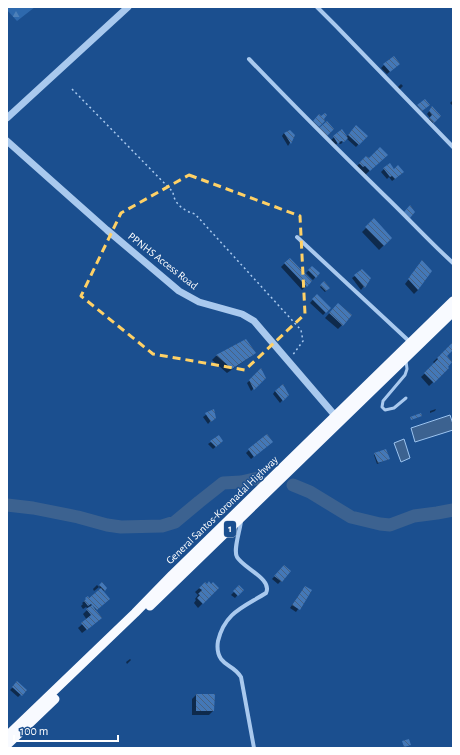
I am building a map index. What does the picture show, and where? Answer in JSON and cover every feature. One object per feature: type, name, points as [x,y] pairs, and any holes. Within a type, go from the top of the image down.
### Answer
[{"type":"highway","name":"General Santos-Koronadal Highway","points":[[7,745],[241,518],[453,301]]},
{"type":"highway","name":"General Santos-Koronadal Highway","points":[[7,736],[130,618],[172,575],[453,312]]},
{"type":"street","points":[[7,118],[128,7]]},
{"type":"street","points":[[317,7],[453,147]]},
{"type":"street","points":[[249,59],[311,124],[385,196],[428,241],[453,263]]},
{"type":"street","name":"PPNHS Access Road","points":[[7,140],[102,226],[174,286],[199,302],[248,316],[262,330],[338,419]]},
{"type":"street","points":[[297,237],[411,343]]},
{"type":"street","points":[[241,518],[240,529],[235,547],[236,555],[240,561],[263,579],[268,586],[268,589],[266,592],[238,609],[230,617],[219,635],[217,653],[221,659],[237,671],[241,677],[254,748]]},
{"type":"lane","points":[[406,357],[407,369],[405,375],[384,399],[382,402],[382,407],[384,409],[391,409],[406,398]]},
{"type":"path","points":[[72,89],[173,192],[174,199],[186,211],[195,214],[301,330],[303,341],[289,361]]},
{"type":"highlighted area","points":[[189,175],[300,216],[305,314],[245,370],[153,354],[81,296],[121,213]]},
{"type":"green space","points":[[7,7],[35,7],[17,21],[7,10]]},
{"type":"shaded area","points":[[450,415],[453,430],[415,442],[411,428]]},
{"type":"shaded area","points":[[404,439],[410,458],[401,462],[394,443]]},
{"type":"building","points":[[394,56],[400,64],[390,72],[383,64]]},
{"type":"building","points":[[425,99],[430,105],[422,111],[417,105]]},
{"type":"building","points":[[432,106],[441,116],[434,123],[429,118],[432,115],[429,111]]},
{"type":"building","points":[[325,113],[327,115],[324,119],[325,121],[319,127],[313,121],[319,114],[321,116]]},
{"type":"building","points":[[327,121],[334,129],[327,136],[319,128]]},
{"type":"building","points":[[356,125],[368,136],[359,145],[348,135]]},
{"type":"building","points":[[342,129],[348,138],[344,142],[341,141],[338,144],[333,136]]},
{"type":"building","points":[[290,130],[295,135],[291,144],[284,133]]},
{"type":"building","points":[[380,147],[388,155],[370,171],[359,163],[366,156],[369,158]]},
{"type":"building","points":[[390,163],[394,169],[398,165],[404,172],[395,179],[392,176],[390,177],[383,168]]},
{"type":"building","points":[[410,205],[415,212],[410,218],[404,212]]},
{"type":"building","points":[[374,218],[392,238],[384,246],[365,227]]},
{"type":"building","points":[[290,258],[312,281],[307,287],[284,263]]},
{"type":"building","points":[[422,260],[432,271],[418,290],[408,279]]},
{"type":"building","points":[[312,266],[320,273],[316,278],[308,270]]},
{"type":"building","points":[[362,269],[371,278],[365,288],[354,275]]},
{"type":"building","points":[[324,281],[330,288],[326,291],[320,285]]},
{"type":"building","points":[[317,294],[331,308],[326,313],[312,299]]},
{"type":"building","points":[[338,303],[352,315],[343,326],[329,313]]},
{"type":"building","points":[[246,339],[256,353],[232,369],[216,355]]},
{"type":"building","points":[[453,342],[453,350],[447,356],[452,362],[448,367],[449,368],[434,383],[424,373]]},
{"type":"building","points":[[261,368],[266,378],[254,390],[249,380]]},
{"type":"building","points":[[283,384],[289,395],[283,401],[275,391]]},
{"type":"building","points":[[214,409],[216,418],[211,422],[205,413]]},
{"type":"building","points":[[421,413],[422,416],[411,420],[410,417]]},
{"type":"building","points":[[267,434],[273,442],[254,457],[248,449]]},
{"type":"building","points":[[219,435],[223,441],[216,447],[210,441]]},
{"type":"building","points":[[386,449],[390,459],[378,463],[374,453]]},
{"type":"building","points":[[284,565],[291,571],[282,582],[274,576]]},
{"type":"building","points":[[209,581],[211,584],[213,582],[219,588],[203,604],[197,598],[200,595],[198,594],[202,590],[199,588],[205,582],[207,584]]},
{"type":"building","points":[[102,582],[107,588],[105,591],[99,585]]},
{"type":"building","points":[[239,585],[244,590],[238,596],[233,591]]},
{"type":"building","points":[[305,586],[312,590],[300,610],[292,605]]},
{"type":"building","points":[[101,588],[110,599],[97,610],[91,604],[88,606],[84,601],[86,599],[85,598],[88,596],[89,598]]},
{"type":"building","points":[[92,605],[102,618],[87,630],[81,623],[91,615],[86,609]]},
{"type":"building","points":[[17,681],[27,690],[22,696],[12,687]]},
{"type":"building","points":[[196,694],[215,694],[214,711],[196,711]]},
{"type":"building","points":[[409,739],[411,745],[404,747],[402,741]]},
{"type":"waterway","points":[[7,505],[33,508],[121,527],[162,526],[175,522],[223,483],[241,482],[259,478]]},
{"type":"waterway","points":[[293,485],[310,492],[351,517],[380,524],[390,525],[414,516],[453,510]]}]
